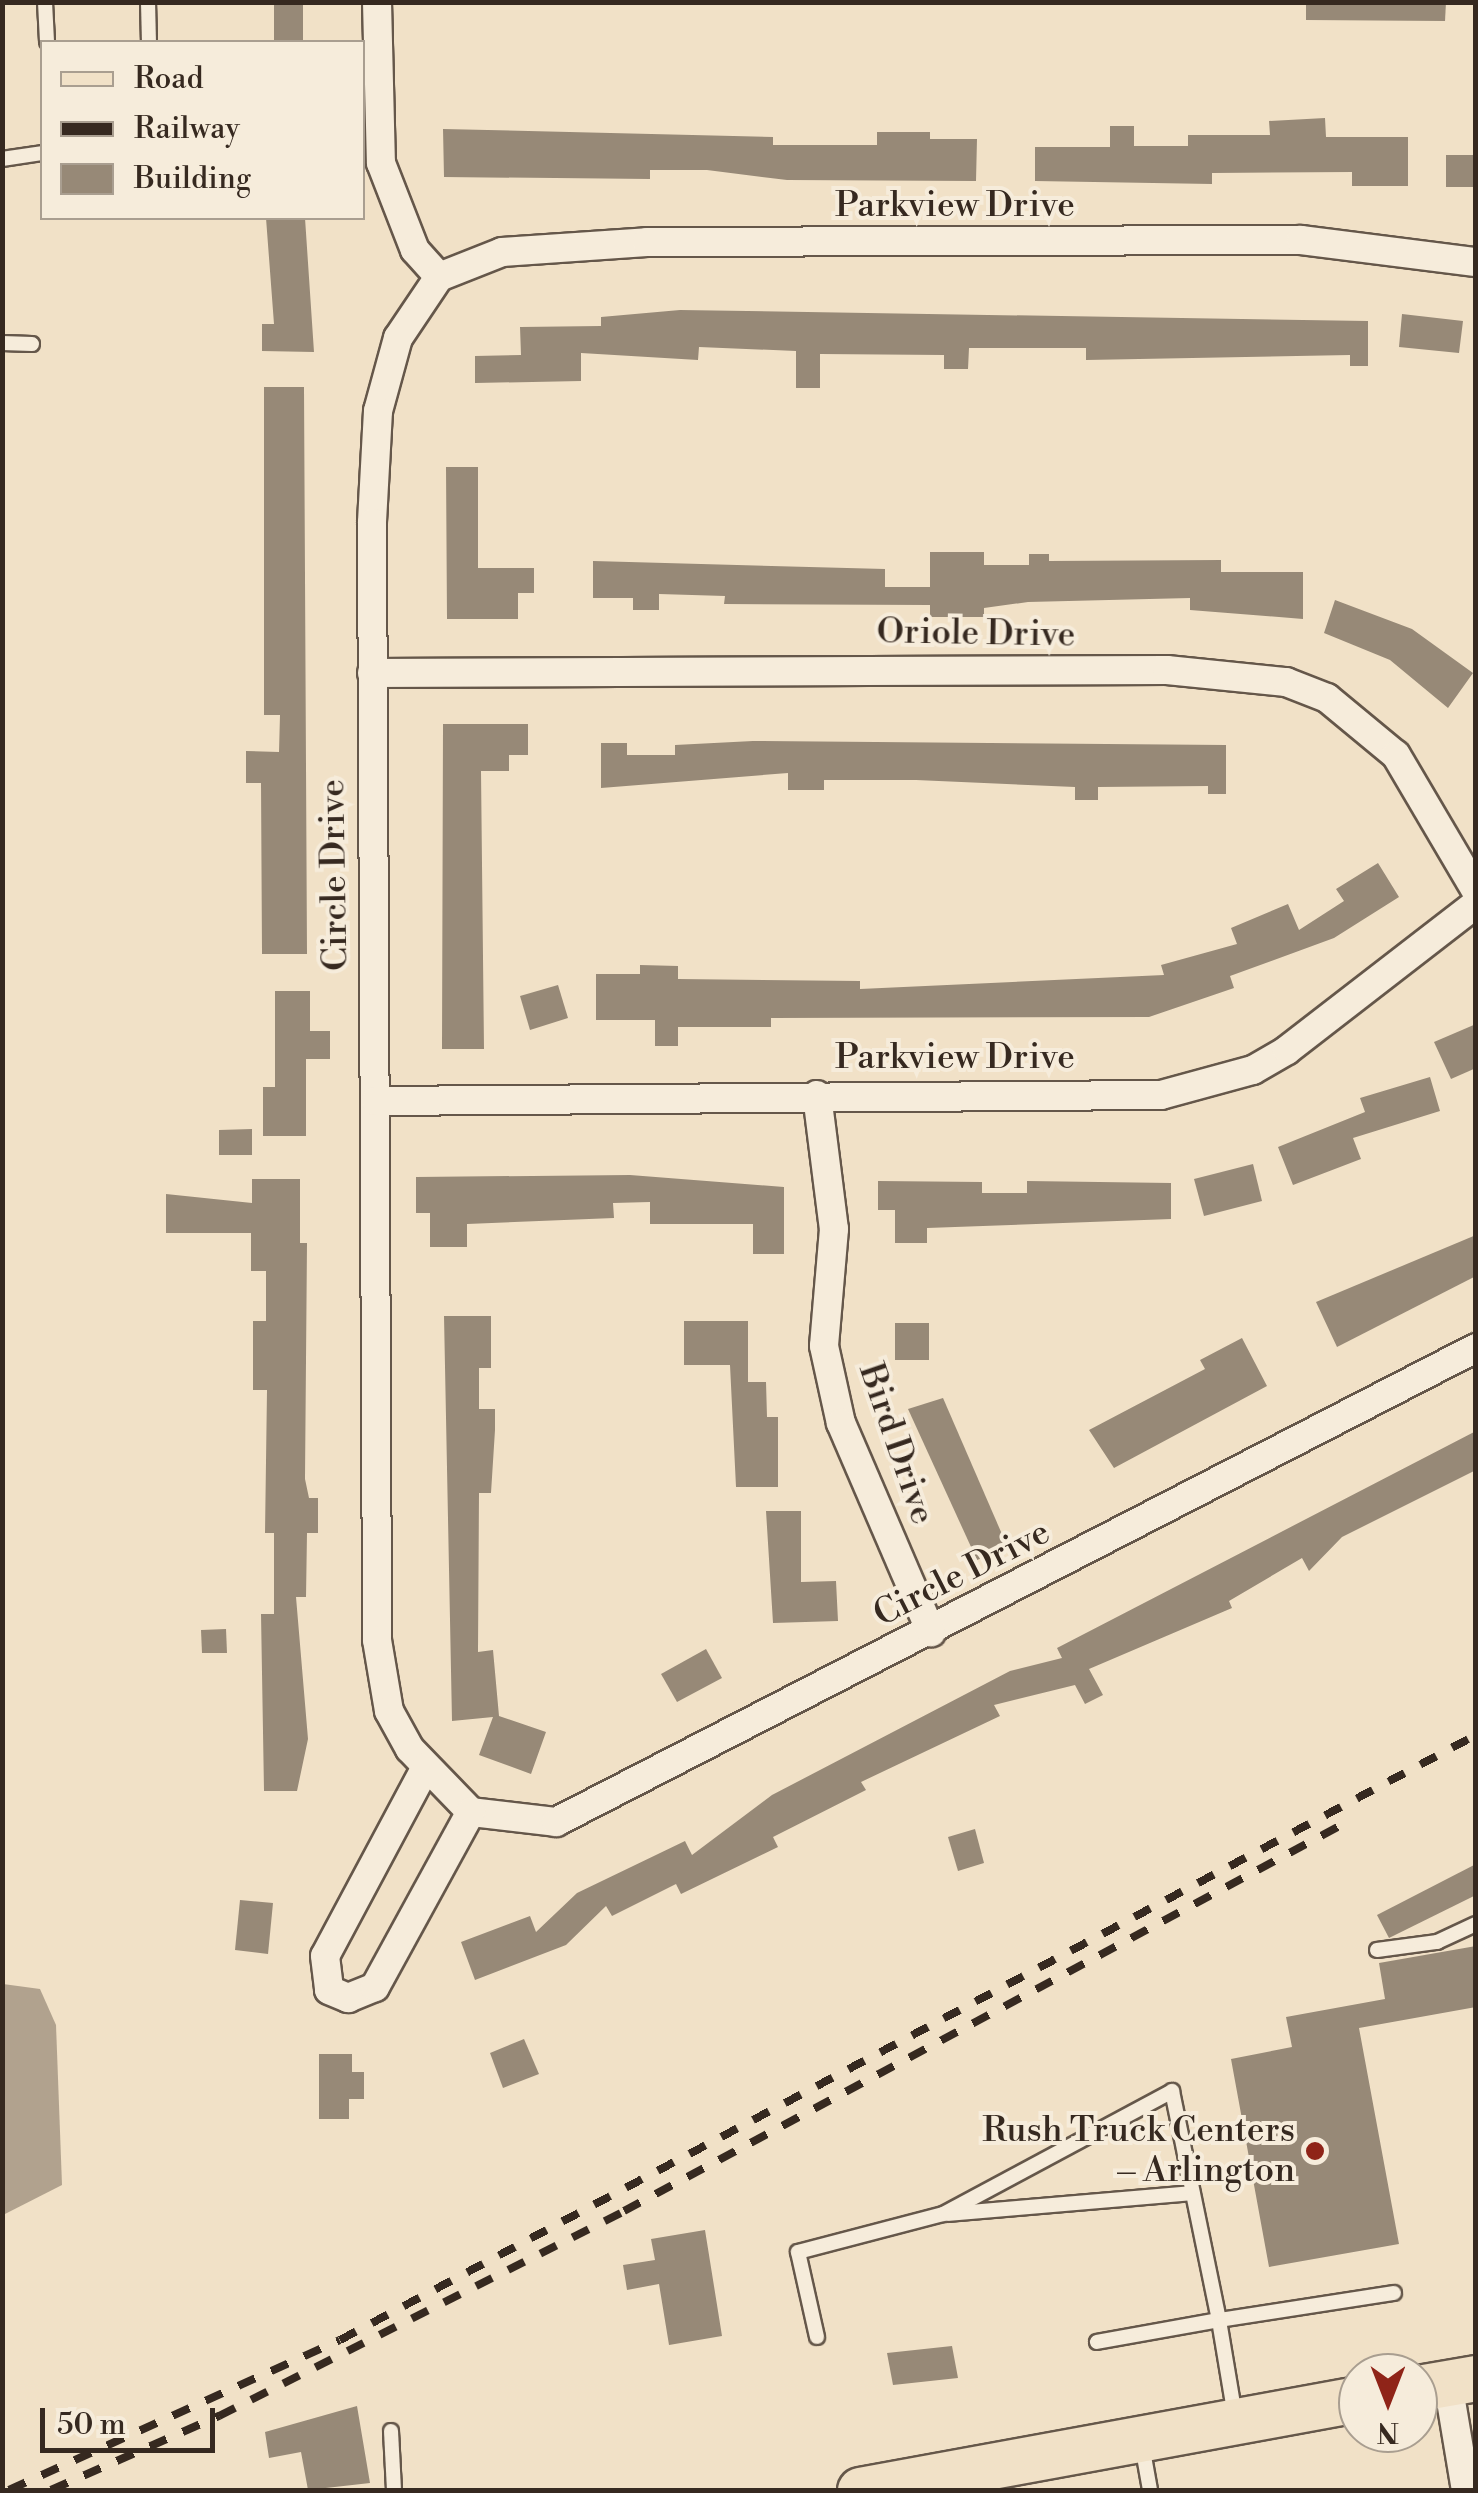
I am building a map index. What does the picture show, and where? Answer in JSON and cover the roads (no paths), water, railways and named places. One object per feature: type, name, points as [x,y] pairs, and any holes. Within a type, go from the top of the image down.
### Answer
[{"type":"main road","points":[[860,2490],[1338,2403]]},
{"type":"street","points":[[377,2],[381,162],[415,250],[439,277]]},
{"type":"street","name":"Parkview Drive","points":[[439,277],[502,252],[647,242],[1300,240],[1476,262]]},
{"type":"street","name":"Circle Drive","points":[[439,277],[398,338],[378,410],[372,673],[377,1640],[389,1711],[426,1767],[471,1812],[556,1822],[1476,1348]]},
{"type":"street","name":"Oriole Drive","points":[[372,673],[1167,670],[1286,682],[1328,698],[1396,755],[1476,890]]},
{"type":"street","name":"Parkview Drive","points":[[376,1102],[817,1095],[1160,1095],[1216,1083],[1287,1050],[1476,904]]},
{"type":"street","name":"Bird Drive","points":[[817,1095],[834,1228],[824,1346],[841,1423],[931,1632]]},
{"type":"street","points":[[426,1767],[326,1956],[329,1990],[348,1998],[375,1986],[471,1812]]},
{"type":"street","points":[[1447,2383],[1468,2483]]},
{"type":"lane","points":[[45,2],[46,40]]},
{"type":"lane","points":[[148,2],[149,40]]},
{"type":"lane","points":[[2,159],[40,154]]},
{"type":"lane","points":[[2,343],[32,344]]},
{"type":"lane","points":[[1377,1950],[1437,1942],[1476,1924]]},
{"type":"lane","points":[[943,2214],[1172,2091],[1236,2422]]},
{"type":"lane","points":[[817,2336],[798,2252],[943,2214],[1192,2193]]},
{"type":"lane","points":[[1098,2342],[1394,2293]]},
{"type":"lane","points":[[391,2430],[394,2490]]},
{"type":"lane","points":[[1140,2439],[1150,2490]]},
{"type":"railway","points":[[9,2490],[340,2340],[1476,1735]]},
{"type":"railway","points":[[51,2490],[219,2416],[624,2211],[1349,1821]]},
{"type":"place","name":"Rush Truck Centers – Arlington","points":[[1315,2151]]}]
